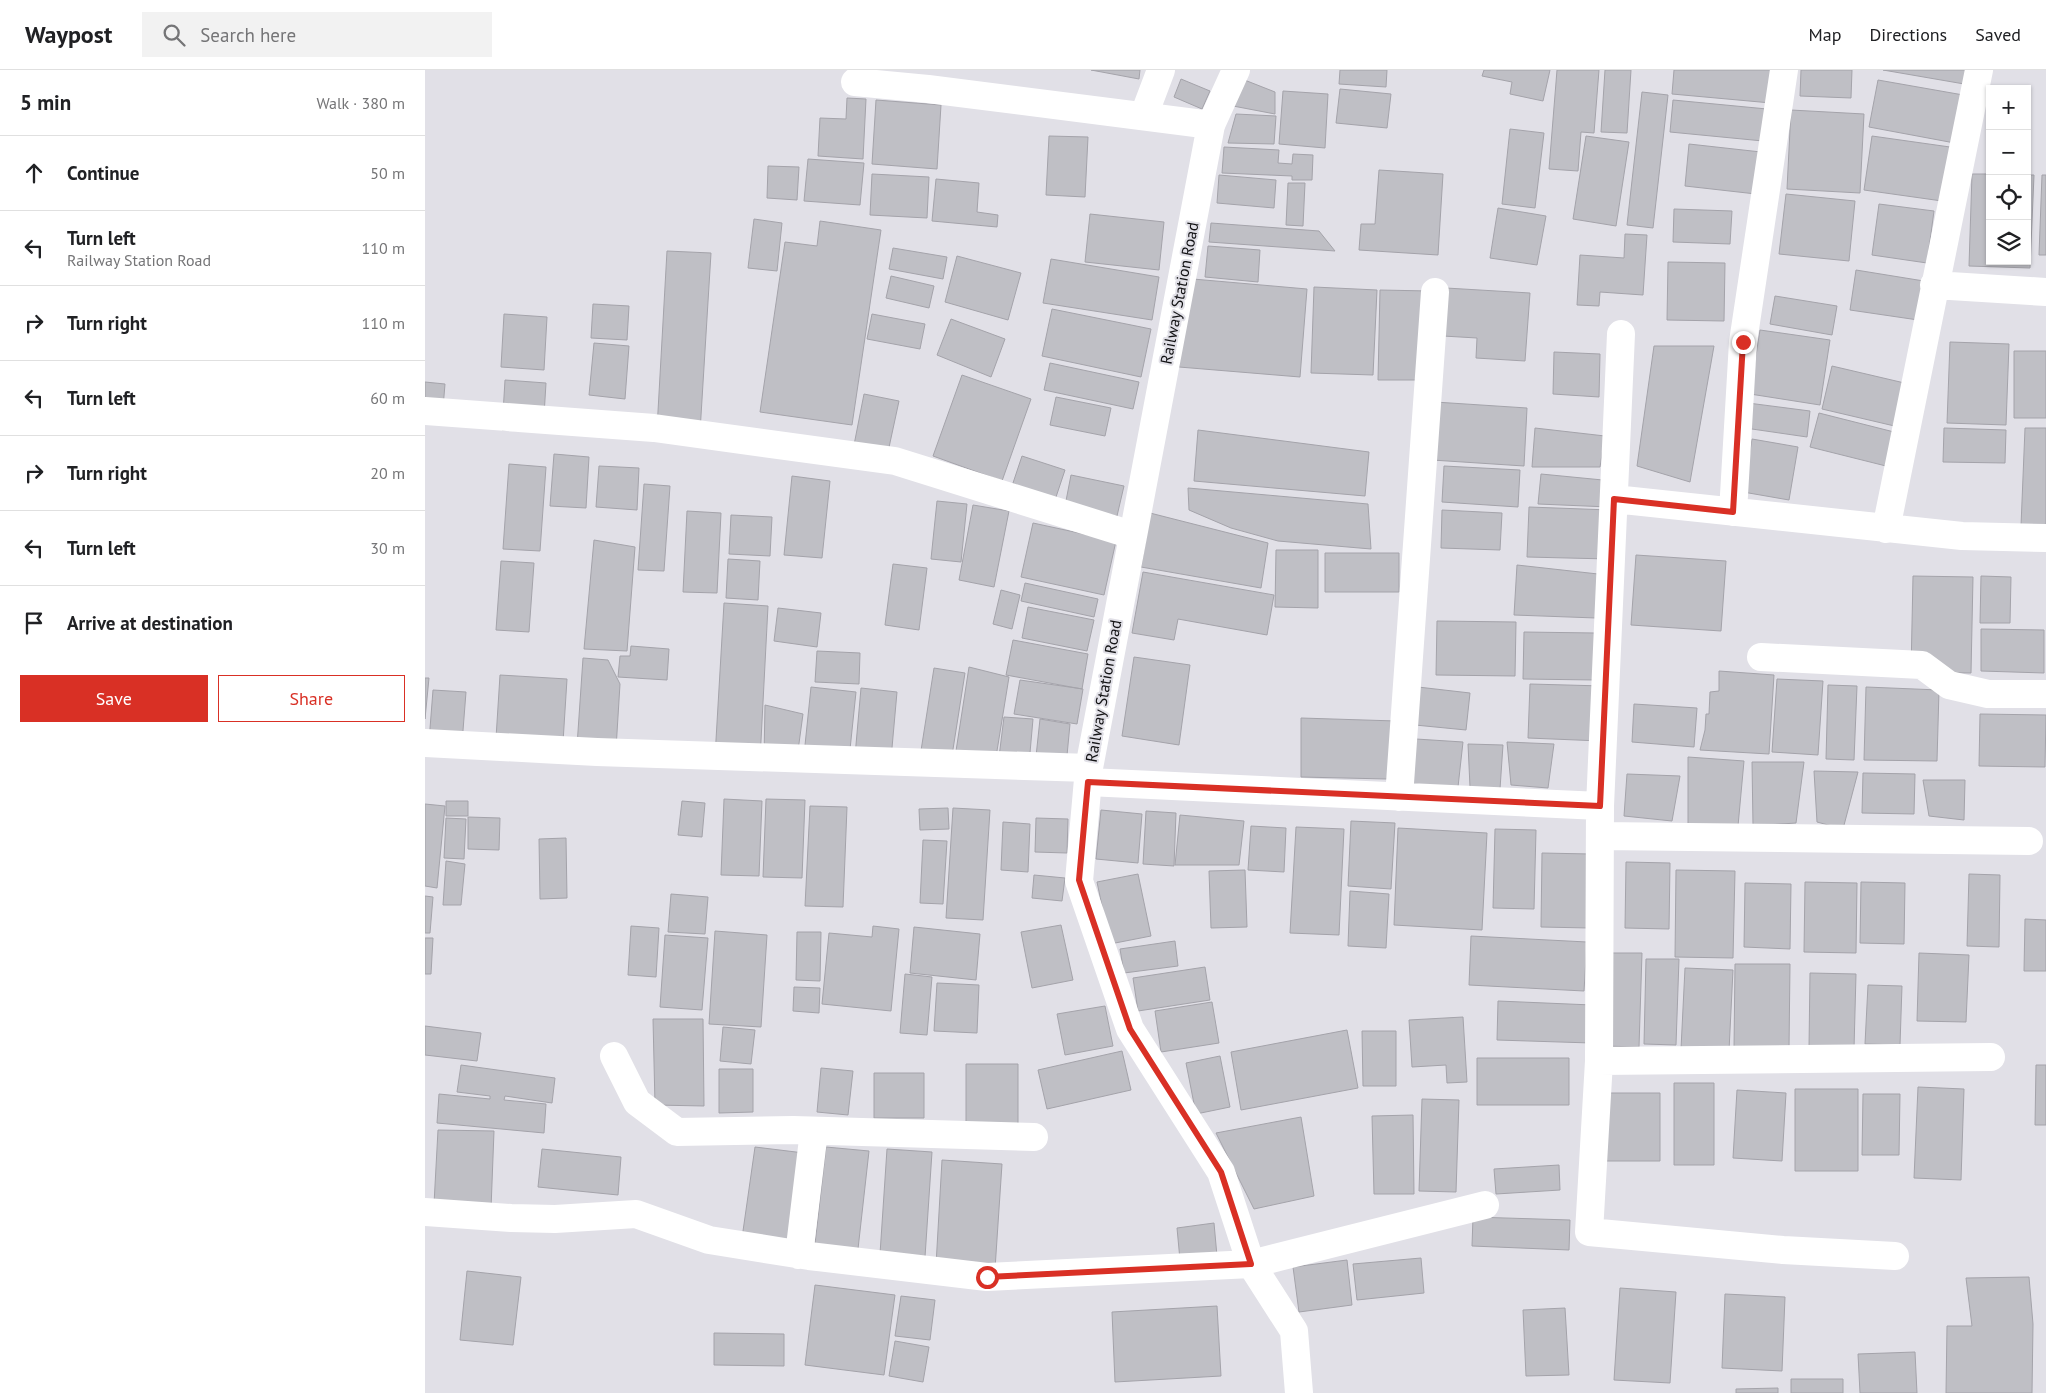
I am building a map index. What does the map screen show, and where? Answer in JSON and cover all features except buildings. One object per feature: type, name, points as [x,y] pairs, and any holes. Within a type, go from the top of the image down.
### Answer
[{"type":"street","points":[[1145,115],[1161,70]]},
{"type":"street","name":"Railway Station Road","points":[[1236,70],[1211,125],[1088,775],[1079,880],[1130,1029],[1221,1172],[1251,1264],[1294,1331],[1299,1393]]},
{"type":"street","points":[[1733,512],[1743,342],[1784,70]]},
{"type":"street","points":[[1885,529],[1979,70]]},
{"type":"street","points":[[855,82],[929,79],[1211,125]]},
{"type":"street","points":[[1934,285],[2046,292]]},
{"type":"street","points":[[1399,797],[1435,292]]},
{"type":"street","points":[[1621,334],[1600,806],[1599,1061],[1589,1232],[1783,1250],[1895,1256]]},
{"type":"street","points":[[425,411],[654,428],[895,461],[1132,535]]},
{"type":"street","points":[[1614,499],[1962,536],[2046,538]]},
{"type":"street","points":[[1761,657],[1922,665],[1949,685],[1988,694],[2046,694]]},
{"type":"street","points":[[425,743],[1088,775],[1399,797],[1600,806]]},
{"type":"street","points":[[1600,836],[2029,841]]},
{"type":"street","points":[[615,1056],[637,1102],[677,1132],[814,1131],[1035,1137]]},
{"type":"street","points":[[1599,1061],[1991,1057]]},
{"type":"street","points":[[799,1254],[814,1131]]},
{"type":"street","points":[[425,1212],[555,1219],[636,1214],[709,1240],[799,1254],[987,1277],[1251,1264],[1485,1205]]},
{"type":"route","points":[[987,1277],[1251,1264],[1221,1172],[1130,1029],[1079,880],[1088,782],[1600,806],[1614,499],[1733,512],[1743,342]]}]
